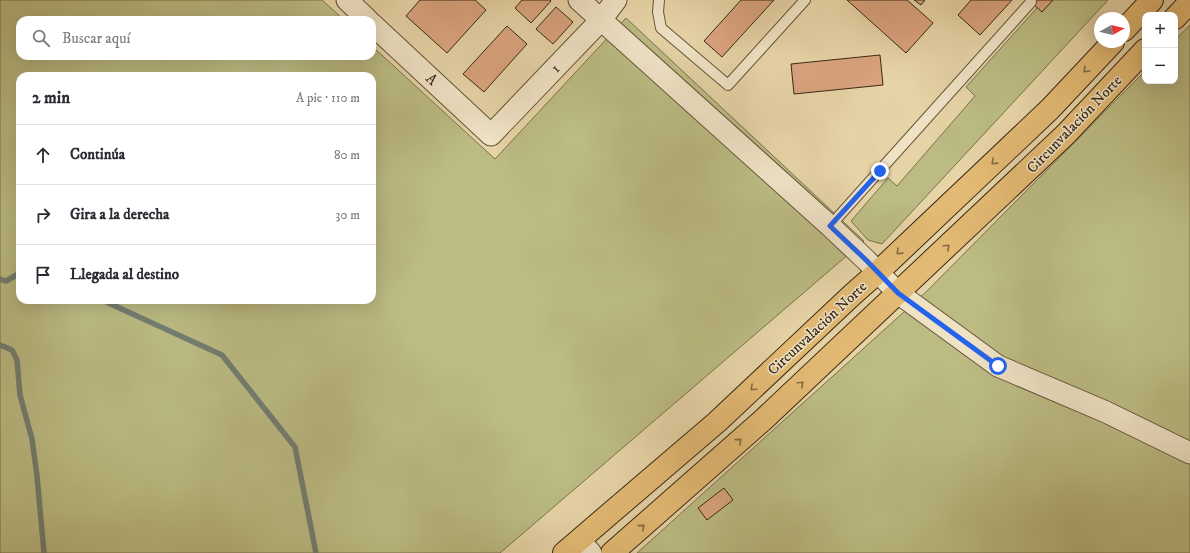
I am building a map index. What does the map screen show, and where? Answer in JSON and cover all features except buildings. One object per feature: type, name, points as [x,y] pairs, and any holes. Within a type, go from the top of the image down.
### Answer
[{"type":"highway","points":[[1130,24],[1152,0]]},
{"type":"highway","points":[[1178,15],[1190,2]]},
{"type":"highway","name":"Circunvalación Norte","points":[[578,549],[878,272],[1050,109],[1106,48]]},
{"type":"highway","name":"Circunvalación Norte","points":[[612,553],[763,420],[898,293],[1066,134],[1142,53]]},
{"type":"street","points":[[346,0],[364,16]]},
{"type":"street","points":[[579,0],[830,226],[898,293],[998,366],[1106,412],[1190,453]]},
{"type":"street","name":"1","points":[[491,135],[601,20],[616,0]]},
{"type":"street","name":"A","points":[[376,28],[491,135]]},
{"type":"lane","points":[[659,0],[658,12],[661,28],[728,85],[805,0]]},
{"type":"lane","points":[[830,226],[1031,2]]},
{"type":"green space","points":[[0,0],[322,0],[340,16],[16,16],[16,60],[376,60],[376,50],[495,159],[626,18],[864,241],[500,553],[0,553]]},
{"type":"green space","points":[[1044,0],[1108,0],[1097,12],[1094,12],[1094,15],[882,244],[868,240],[851,221],[888,178],[897,186],[975,96],[966,87]]},
{"type":"green space","points":[[1190,25],[1190,553],[637,553],[926,292],[1142,74],[1142,84],[1178,84],[1178,37]]},
{"type":"waterway","points":[[0,279],[6,281],[16,275]]},
{"type":"waterway","points":[[111,304],[222,355],[295,447],[316,553]]},
{"type":"waterway","points":[[0,345],[12,350],[17,360],[20,395],[32,439],[44,553]]},
{"type":"route","points":[[880,171],[830,226],[898,293],[998,366]]}]
